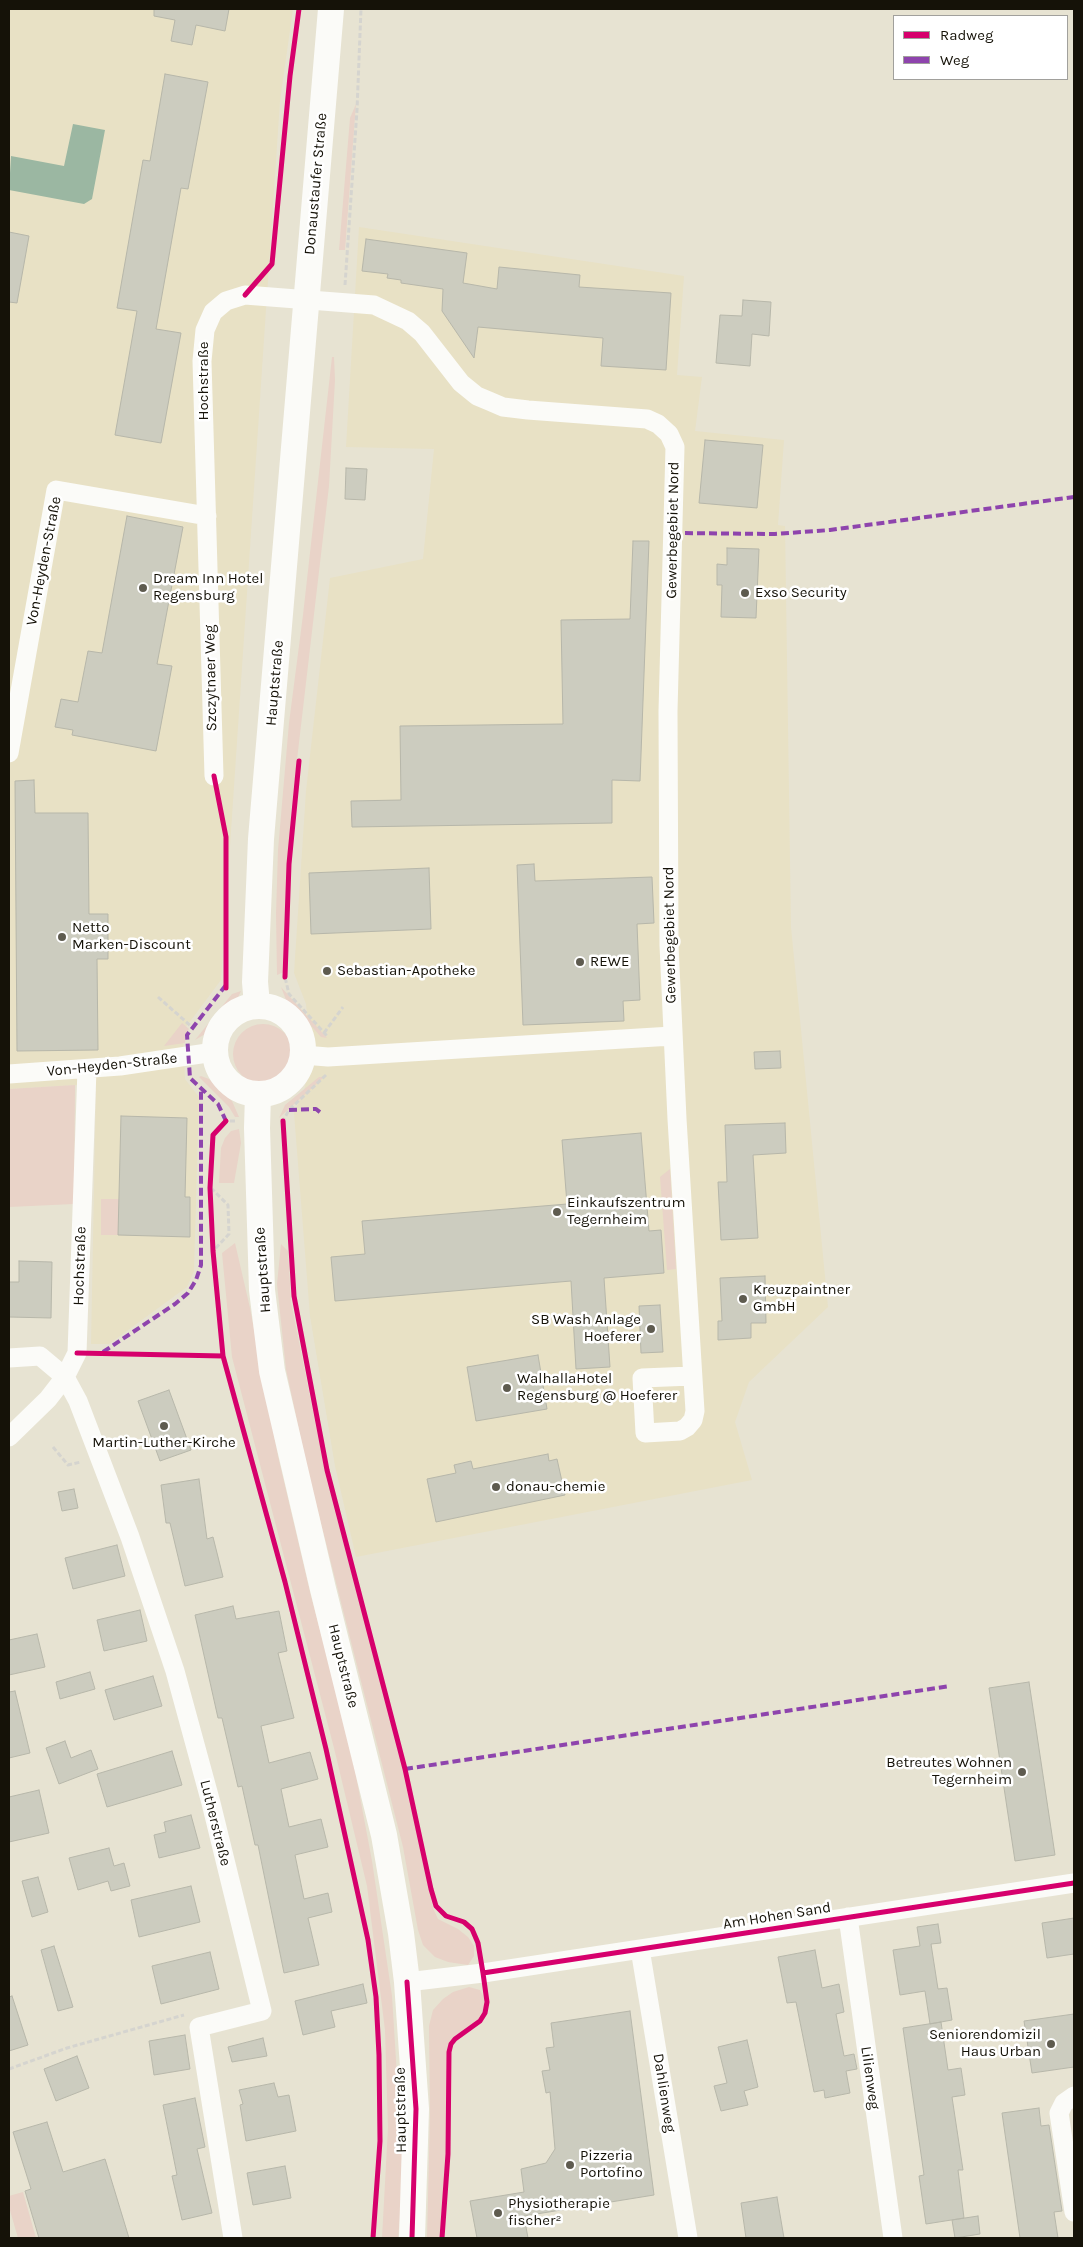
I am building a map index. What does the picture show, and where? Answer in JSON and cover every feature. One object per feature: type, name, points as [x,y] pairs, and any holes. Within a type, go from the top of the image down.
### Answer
[{"type":"main road","name":"Donaustaufer Straße","points":[[302,360],[331,9]]},
{"type":"main road","name":"Hauptstraße","points":[[257,1006],[255,982],[261,839],[302,360]]},
{"type":"main road","points":[[257,1006],[272,1008],[286,1015],[296,1026],[302,1040],[303,1055],[300,1068],[293,1079],[283,1088],[272,1093],[258,1095],[245,1093],[233,1087],[223,1078],[217,1066],[214,1052],[216,1038],[226,1020],[244,1008],[257,1006]]},
{"type":"main road","name":"Hauptstraße","points":[[258,1095],[262,1290],[272,1371],[394,1883],[407,1982],[416,2109],[412,2238]]},
{"type":"street","name":"Hochstraße","points":[[206,489],[202,361],[205,330],[213,312],[226,301],[245,295],[306,299]]},
{"type":"street","name":"Gewerbegebiet Nord","points":[[306,299],[374,305],[408,321],[422,334],[461,383],[477,396],[489,401],[503,406],[528,410],[647,419],[658,424],[669,434],[675,447],[668,711],[668,847],[672,1036],[692,1376]]},
{"type":"street","name":"Szczytnaer Weg","points":[[206,489],[214,776]]},
{"type":"street","name":"Von-Heyden-Straße","points":[[9,753],[56,490],[207,516]]},
{"type":"street","points":[[303,1055],[336,1056],[672,1036]]},
{"type":"street","name":"Von-Heyden-Straße","points":[[9,1074],[87,1069],[189,1058],[214,1052]]},
{"type":"street","name":"Hochstraße","points":[[9,1437],[48,1399],[65,1377],[76,1353],[87,1069]]},
{"type":"street","points":[[9,1358],[40,1356],[65,1377]]},
{"type":"street","name":"Lutherstraße","points":[[65,1377],[78,1401],[130,1537],[175,1671],[262,2011],[199,2027]]},
{"type":"street","name":"Am Hohen Sand","points":[[407,1982],[483,1973],[1074,1884]]},
{"type":"street","name":"Lilienweg","points":[[848,1918],[893,2238]]},
{"type":"street","name":"Dahlienweg","points":[[640,1949],[688,2238]]},
{"type":"street","points":[[199,2027],[233,2238]]},
{"type":"street","points":[[1074,2096],[1064,2103],[1059,2113],[1074,2212]]},
{"type":"path","points":[[344,303],[357,110],[361,9]]},
{"type":"path","points":[[285,977],[290,864],[299,760]]},
{"type":"path","points":[[158,997],[193,1028]]},
{"type":"path","points":[[324,1033],[343,1007]]},
{"type":"path","points":[[226,1121],[213,1135],[210,1188],[213,1251],[223,1356],[285,1582],[326,1749],[368,1940],[376,1997],[380,2141],[373,2238]]},
{"type":"path","points":[[283,1121],[294,1296],[327,1470],[405,1769],[430,1889],[436,1906],[446,1916],[464,1922],[472,1929],[478,1944],[483,1973],[487,2002],[485,2012],[480,2021],[455,2039],[449,2052],[448,2154],[442,2238]]},
{"type":"path","points":[[210,1188],[228,1205],[229,1234],[213,1251]]},
{"type":"path","points":[[76,1353],[223,1356]]},
{"type":"path","points":[[53,1447],[68,1465],[100,1458]]},
{"type":"path","points":[[9,2069],[67,2048],[196,2012],[199,2027]]},
{"type":"shaded area","points":[[9,9],[293,9],[280,101],[221,980],[183,1031],[185,1079],[199,1097],[194,1271],[187,1287],[109,1344],[91,1344],[96,1084],[9,1089]]},
{"type":"shaded area","points":[[356,104],[345,250],[339,250],[350,118]]},
{"type":"shaded area","points":[[73,124],[105,130],[92,199],[84,204],[9,190],[11,156],[64,166]]},
{"type":"shaded area","points":[[359,227],[684,276],[677,375],[702,377],[695,431],[784,440],[778,525],[785,526],[791,927],[828,1307],[749,1382],[735,1422],[752,1480],[356,1557],[335,1466],[310,1316],[294,1113],[305,1087],[311,1054],[306,1004],[294,973],[306,791],[330,578],[423,559],[434,449],[346,447]]},
{"type":"shaded area","points":[[332,357],[334,357],[335,380],[329,486],[291,811],[284,972],[277,975],[278,850],[289,723]]},
{"type":"shaded area","points":[[281,987],[327,1038],[321,1037],[300,1013],[288,1005]]},
{"type":"shaded area","points":[[241,991],[235,1004],[218,1018],[207,1033],[195,1040],[232,994]]},
{"type":"shaded area","points":[[182,1023],[189,1029],[186,1034],[185,1043],[164,1046]]},
{"type":"shaded area","points":[[257,1024],[269,1024],[280,1029],[288,1037],[293,1048],[291,1066],[280,1079],[269,1084],[257,1084],[246,1079],[238,1071],[233,1060],[233,1048],[238,1037],[246,1029]]},
{"type":"shaded area","points":[[199,1077],[209,1079],[232,1101],[239,1117],[235,1117],[229,1107]]},
{"type":"shaded area","points":[[319,1077],[324,1077],[279,1118],[285,1105]]},
{"type":"shaded area","points":[[75,1085],[74,1204],[9,1207],[9,1089]]},
{"type":"shaded area","points":[[239,1129],[241,1143],[234,1183],[219,1183],[221,1148],[225,1138],[231,1131]]},
{"type":"shaded area","points":[[670,1169],[676,1269],[667,1270],[660,1177]]},
{"type":"shaded area","points":[[101,1199],[119,1199],[118,1235],[101,1235]]},
{"type":"shaded area","points":[[235,1243],[250,1308],[278,1456],[311,1596],[350,1744],[372,1861],[392,1996],[402,2156],[398,2238],[382,2238],[388,2128],[385,2030],[367,1886],[334,1748],[232,1357],[222,1253]]},
{"type":"shaded area","points":[[281,1244],[288,1251],[291,1302],[327,1481],[404,1770],[433,1908],[438,1919],[458,1929],[468,1937],[474,1946],[474,1956],[468,1965],[448,1962],[435,1957],[423,1945],[418,1930],[403,1847],[308,1472],[286,1369],[277,1284]]},
{"type":"shaded area","points":[[469,1987],[480,1990],[484,1998],[484,2010],[476,2022],[450,2041],[447,2060],[446,2153],[441,2238],[427,2238],[430,2115],[429,2026],[433,2010],[443,1999],[453,1992]]},
{"type":"shaded area","points":[[23,2192],[36,2238],[18,2238],[9,2207],[9,2196]]},
{"type":"building","points":[[154,9],[229,9],[225,31],[196,25],[192,45],[171,41],[175,20],[154,16]]},
{"type":"building","points":[[165,74],[208,82],[188,189],[181,188],[156,329],[181,333],[161,443],[115,435],[137,311],[117,308],[143,160],[150,161]]},
{"type":"building","points":[[9,232],[29,236],[17,303],[9,302]]},
{"type":"building","points":[[366,239],[467,253],[463,283],[497,289],[499,267],[580,275],[579,287],[671,293],[666,370],[601,366],[603,338],[478,327],[474,358],[442,311],[443,289],[401,283],[401,280],[387,278],[388,274],[362,271]]},
{"type":"building","points":[[743,300],[771,302],[769,336],[752,334],[750,366],[716,363],[720,315],[742,316]]},
{"type":"building","points":[[705,440],[763,445],[757,508],[699,503]]},
{"type":"building","points":[[346,468],[367,469],[365,500],[345,499]]},
{"type":"building","name":"Dream Inn Hotel Regensburg","points":[[127,516],[183,527],[157,664],[172,666],[156,751],[72,735],[73,730],[55,727],[61,699],[78,702],[88,651],[102,653]]},
{"type":"building","points":[[633,541],[649,541],[640,781],[612,780],[612,823],[352,827],[351,801],[401,800],[400,726],[563,724],[561,620],[630,619]]},
{"type":"building","name":"Exso Security","points":[[727,548],[759,549],[756,618],[721,617],[722,585],[717,585],[717,564],[727,565]]},
{"type":"building","name":"Netto Marken-Discount","points":[[34,780],[35,813],[88,813],[89,914],[108,914],[108,959],[97,959],[98,1050],[17,1051],[15,781]]},
{"type":"building","name":"REWE","points":[[534,864],[535,881],[652,877],[654,923],[637,924],[640,1000],[623,1001],[624,1021],[523,1025],[517,865]]},
{"type":"building","points":[[429,868],[431,929],[311,934],[309,873]]},
{"type":"building","points":[[780,1051],[781,1068],[755,1069],[754,1052]]},
{"type":"building","points":[[121,1116],[187,1118],[185,1197],[190,1197],[190,1237],[118,1235]]},
{"type":"building","points":[[785,1123],[786,1153],[753,1155],[758,1238],[721,1240],[718,1182],[727,1182],[725,1125]]},
{"type":"building","name":"Einkaufszentrum Tegernheim","points":[[641,1133],[649,1231],[661,1230],[664,1273],[604,1278],[610,1367],[576,1369],[571,1281],[335,1301],[331,1257],[365,1254],[362,1221],[567,1204],[562,1140]]},
{"type":"building","points":[[19,1261],[52,1262],[51,1318],[9,1317],[9,1282],[19,1282]]},
{"type":"building","name":"Kreuzpaintner GmbH","points":[[765,1276],[766,1323],[751,1323],[751,1338],[718,1340],[718,1321],[722,1321],[720,1278]]},
{"type":"building","name":"SB Wash Anlage Hoeferer","points":[[660,1305],[663,1352],[641,1353],[639,1306]]},
{"type":"building","name":"WalhallaHotel Regensburg @ Hoeferer","points":[[538,1355],[547,1409],[476,1421],[467,1367]]},
{"type":"building","name":"Martin-Luther-Kirche","points":[[169,1390],[191,1450],[160,1461],[138,1401]]},
{"type":"building","name":"donau-chemie","points":[[548,1454],[549,1461],[557,1459],[565,1495],[436,1522],[427,1479],[456,1473],[454,1465],[471,1461],[473,1469]]},
{"type":"building","points":[[199,1479],[207,1539],[213,1537],[223,1577],[185,1586],[170,1523],[166,1523],[161,1485]]},
{"type":"building","points":[[74,1489],[78,1508],[62,1511],[58,1492]]},
{"type":"building","points":[[117,1545],[125,1576],[73,1589],[65,1558]]},
{"type":"building","points":[[233,1606],[236,1619],[279,1611],[287,1651],[278,1653],[294,1718],[261,1726],[269,1763],[310,1752],[318,1779],[281,1789],[289,1827],[321,1819],[328,1847],[295,1855],[304,1899],[328,1893],[332,1912],[308,1918],[319,1965],[284,1973],[258,1845],[255,1845],[242,1786],[238,1787],[222,1718],[218,1718],[195,1615]]},
{"type":"building","points":[[140,1610],[147,1641],[104,1651],[97,1620]]},
{"type":"building","points":[[37,1634],[45,1667],[9,1675],[9,1640]]},
{"type":"building","points":[[90,1672],[95,1689],[60,1699],[56,1682]]},
{"type":"building","points":[[153,1676],[162,1706],[114,1720],[105,1690]]},
{"type":"building","name":"Betreutes Wohnen Tegernheim","points":[[1029,1682],[1055,1855],[1015,1861],[989,1688]]},
{"type":"building","points":[[15,1691],[30,1753],[9,1758],[9,1692]]},
{"type":"building","points":[[65,1741],[71,1758],[91,1750],[98,1769],[59,1784],[46,1748]]},
{"type":"building","points":[[172,1751],[182,1785],[107,1807],[97,1774]]},
{"type":"building","points":[[39,1790],[49,1833],[9,1842],[9,1797]]},
{"type":"building","points":[[191,1815],[200,1848],[159,1858],[154,1835],[166,1832],[164,1822]]},
{"type":"building","points":[[109,1848],[114,1866],[124,1863],[130,1886],[111,1891],[108,1881],[78,1890],[69,1858]]},
{"type":"building","points":[[38,1877],[48,1912],[32,1917],[22,1881]]},
{"type":"building","points":[[191,1886],[200,1922],[139,1937],[131,1900]]},
{"type":"building","points":[[1074,1918],[1074,1954],[1047,1958],[1042,1923]]},
{"type":"building","points":[[938,1924],[941,1943],[931,1944],[938,1989],[947,1988],[952,2020],[930,2024],[925,1991],[900,1995],[893,1950],[920,1946],[917,1927]]},
{"type":"building","points":[[54,1946],[73,2007],[58,2011],[41,1950]]},
{"type":"building","points":[[815,1950],[822,1988],[839,1984],[844,2012],[836,2014],[844,2056],[854,2054],[857,2069],[846,2071],[850,2093],[825,2098],[824,2090],[814,2092],[796,2002],[787,2003],[778,1957]]},
{"type":"building","points":[[210,1952],[219,1989],[161,2004],[152,1966]]},
{"type":"building","points":[[363,1984],[367,2003],[331,2011],[335,2027],[303,2035],[295,2001]]},
{"type":"building","points":[[12,1996],[28,2045],[9,2051],[9,1997]]},
{"type":"building","points":[[630,2011],[654,2195],[524,2216],[528,2238],[477,2238],[470,2201],[524,2192],[521,2169],[546,2163],[555,2149],[550,2092],[546,2093],[542,2071],[550,2070],[546,2048],[554,2047],[551,2023]]},
{"type":"building","name":"Seniorendomizil Haus Urban","points":[[1074,2014],[1074,2067],[1032,2073],[1024,2021]]},
{"type":"building","points":[[941,2022],[948,2070],[961,2068],[965,2095],[952,2097],[963,2170],[958,2170],[964,2218],[926,2224],[919,2176],[924,2175],[903,2028]]},
{"type":"building","points":[[185,2035],[190,2069],[154,2075],[149,2041]]},
{"type":"building","points":[[263,2038],[267,2056],[232,2062],[228,2047]]},
{"type":"building","points":[[747,2040],[758,2087],[744,2091],[748,2105],[721,2111],[714,2086],[727,2083],[718,2047]]},
{"type":"building","points":[[77,2056],[89,2088],[56,2101],[44,2069]]},
{"type":"building","points":[[274,2083],[278,2097],[289,2095],[296,2131],[246,2141],[240,2105],[243,2104],[239,2090]]},
{"type":"building","points":[[195,2098],[205,2147],[197,2149],[212,2213],[182,2220],[172,2176],[177,2175],[163,2105]]},
{"type":"building","points":[[1039,2108],[1041,2126],[1049,2125],[1062,2211],[1054,2212],[1058,2238],[1020,2238],[1002,2113]]},
{"type":"building","points":[[47,2122],[63,2172],[105,2159],[129,2238],[39,2238],[25,2191],[31,2189],[13,2132]]},
{"type":"building","points":[[285,2166],[291,2198],[253,2205],[247,2173]]},
{"type":"building","points":[[777,2197],[784,2238],[746,2238],[741,2203]]},
{"type":"building","points":[[978,2216],[980,2234],[955,2238],[952,2220]]},
{"type":"marked path","points":[[673,533],[775,534],[830,530],[1074,497]]},
{"type":"marked path","points":[[226,985],[187,1035],[190,1078],[218,1104],[226,1121]]},
{"type":"marked path","points":[[103,1352],[175,1304],[188,1293],[196,1280],[201,1265],[201,1088]]},
{"type":"marked path","points":[[289,1110],[316,1109],[321,1113]]},
{"type":"marked path","points":[[405,1769],[950,1686]]},
{"type":"cycle path","points":[[245,295],[272,264],[290,76],[299,9]]},
{"type":"cycle path","points":[[285,977],[289,864],[299,761]]},
{"type":"cycle path","points":[[214,776],[226,837],[226,988]]},
{"type":"cycle path","points":[[226,1121],[213,1135],[210,1188],[213,1251],[223,1356],[285,1582],[326,1749],[368,1940],[376,1997],[380,2141],[373,2238]]},
{"type":"cycle path","points":[[283,1121],[294,1296],[327,1470],[405,1769],[436,1906],[446,1916],[464,1922],[472,1929],[478,1943],[483,1973],[487,2002],[485,2013],[480,2021],[455,2039],[451,2044],[449,2052],[448,2154],[442,2238]]},
{"type":"cycle path","points":[[77,1353],[223,1356]]},
{"type":"cycle path","points":[[483,1973],[1074,1883]]},
{"type":"cycle path","points":[[407,1982],[416,2109],[412,2238]]},
{"type":"place","name":"Dream Inn Hotel Regensburg","points":[[143,588]]},
{"type":"place","name":"Exso Security","points":[[745,593]]},
{"type":"place","name":"Netto Marken-Discount","points":[[62,937]]},
{"type":"place","name":"REWE","points":[[580,962]]},
{"type":"place","name":"Sebastian-Apotheke","points":[[327,971]]},
{"type":"place","name":"Einkaufszentrum Tegernheim","points":[[557,1212]]},
{"type":"place","name":"Kreuzpaintner GmbH","points":[[743,1299]]},
{"type":"place","name":"SB Wash Anlage Hoeferer","points":[[651,1329]]},
{"type":"place","name":"WalhallaHotel Regensburg @ Hoeferer","points":[[507,1388]]},
{"type":"place","name":"Martin-Luther-Kirche","points":[[164,1426]]},
{"type":"place","name":"donau-chemie","points":[[496,1487]]},
{"type":"place","name":"Betreutes Wohnen Tegernheim","points":[[1022,1772]]},
{"type":"place","name":"Seniorendomizil Haus Urban","points":[[1051,2044]]},
{"type":"place","name":"Pizzeria Portofino","points":[[570,2165]]},
{"type":"place","name":"Physiotherapie fischer²","points":[[498,2213]]}]
